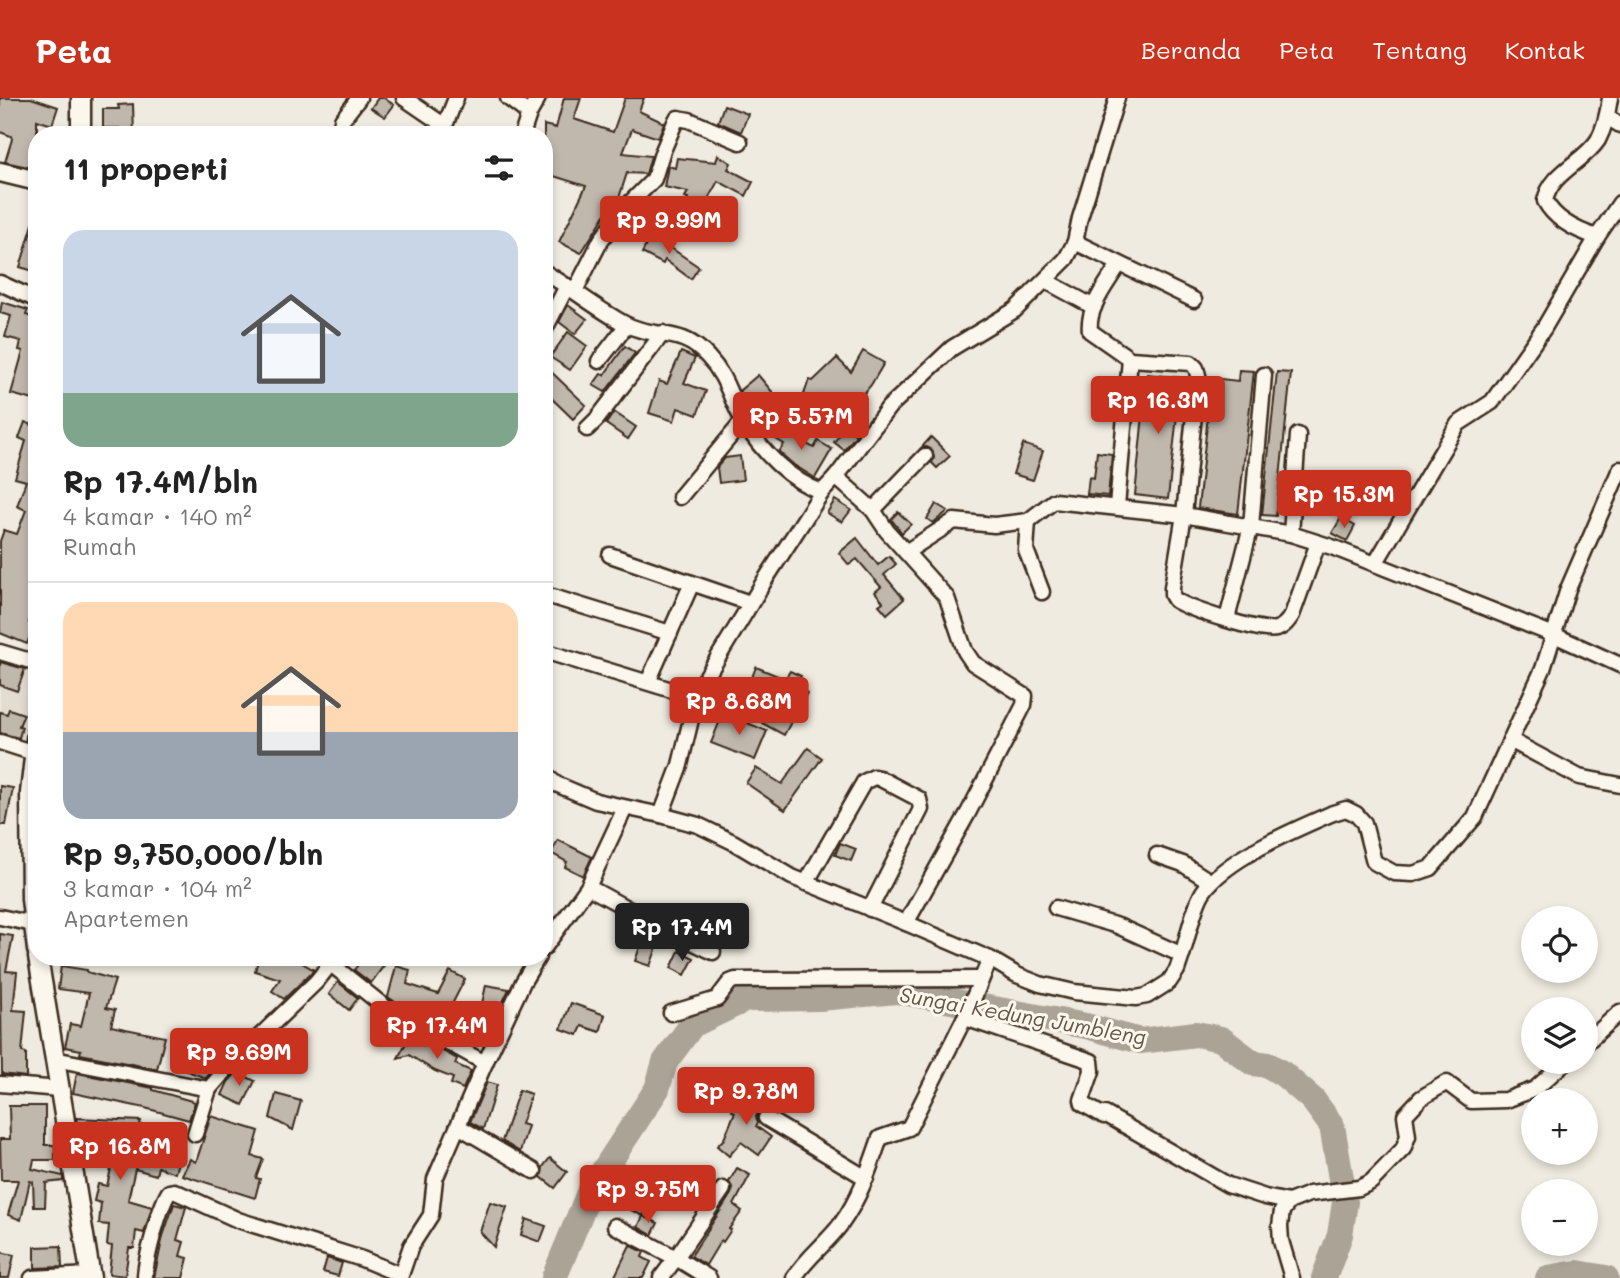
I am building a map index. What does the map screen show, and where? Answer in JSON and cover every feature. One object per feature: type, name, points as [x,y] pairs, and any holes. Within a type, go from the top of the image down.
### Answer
[{"type":"street","points":[[81,98],[81,126]]},
{"type":"street","points":[[340,126],[359,98]]},
{"type":"street","points":[[404,98],[438,126]]},
{"type":"street","points":[[445,126],[456,98]]},
{"type":"street","points":[[508,98],[529,114]]},
{"type":"street","points":[[525,126],[538,98]]},
{"type":"street","points":[[662,815],[705,679],[750,603],[822,492],[888,407],[952,348],[1015,310],[1066,259],[1075,242],[1117,98]]},
{"type":"street","points":[[1598,237],[1567,223],[1545,201],[1556,179],[1597,141],[1614,121],[1610,98]]},
{"type":"street","points":[[553,317],[606,232],[623,210],[654,179],[678,118],[689,120],[740,142]]},
{"type":"street","points":[[0,172],[28,179]]},
{"type":"street","points":[[1375,564],[1458,424],[1492,402],[1544,328],[1620,203]]},
{"type":"street","points":[[1075,242],[1194,300]]},
{"type":"street","points":[[1119,264],[1094,307],[1089,323],[1090,331],[1130,359],[1191,363],[1198,375],[1184,515],[1172,595],[1175,600],[1227,619],[1263,629],[1276,629],[1286,624],[1292,615],[1318,543]]},
{"type":"street","points":[[553,277],[627,326],[663,333],[693,343],[708,356],[730,389],[743,421],[777,464],[805,485],[822,492]]},
{"type":"street","points":[[1046,281],[1094,307]]},
{"type":"street","points":[[0,282],[28,296]]},
{"type":"street","points":[[599,361],[627,326]]},
{"type":"street","points":[[587,429],[663,333]]},
{"type":"street","points":[[1116,506],[1130,359]]},
{"type":"street","points":[[1227,619],[1251,526],[1264,375]]},
{"type":"street","points":[[680,497],[743,421]]},
{"type":"street","points":[[1291,534],[1298,435]]},
{"type":"street","points":[[873,510],[925,456]]},
{"type":"street","points":[[553,782],[578,795],[662,815],[714,832],[806,883],[906,923],[1040,984],[1074,992],[1136,998],[1147,996],[1169,982],[1177,970],[1201,895],[1211,882],[1253,851],[1320,818],[1346,809],[1356,814],[1364,823],[1374,862],[1394,873],[1413,874],[1431,868],[1475,817],[1489,790],[1543,669],[1568,589],[1620,469]]},
{"type":"street","points":[[836,477],[873,510],[887,531],[947,598],[965,651],[974,663],[1026,698],[968,813],[906,923]]},
{"type":"street","points":[[906,552],[954,521],[994,525],[1028,521],[1054,501],[1184,515],[1291,534],[1318,543],[1554,635],[1620,665]]},
{"type":"street","points":[[1028,521],[1026,550],[1042,592]]},
{"type":"street","points":[[610,555],[750,603]]},
{"type":"street","points":[[648,682],[692,583]]},
{"type":"street","points":[[553,597],[670,633]]},
{"type":"street","points":[[0,652],[28,660]]},
{"type":"street","points":[[553,654],[698,698]]},
{"type":"street","points":[[705,679],[756,705]]},
{"type":"street","points":[[1510,740],[1579,777],[1620,785]]},
{"type":"street","points":[[0,742],[28,752]]},
{"type":"street","points":[[806,883],[864,782],[874,777],[879,778],[919,799],[921,809],[870,909]]},
{"type":"street","points":[[553,936],[588,887],[625,808]]},
{"type":"street","points":[[1157,855],[1182,864],[1211,882]]},
{"type":"street","points":[[588,887],[713,952]]},
{"type":"street","points":[[1056,908],[1118,926],[1182,955]]},
{"type":"street","points":[[0,917],[28,923]]},
{"type":"street","points":[[794,1278],[809,1256],[843,1221],[866,1178],[880,1138],[909,1128],[967,1014],[989,959]]},
{"type":"street","points":[[32,1278],[91,1277],[39,966]]},
{"type":"street","points":[[195,1134],[209,1088],[329,966]]},
{"type":"street","points":[[338,966],[369,996],[386,1008],[485,1063]]},
{"type":"street","points":[[145,1276],[147,1252],[164,1203],[169,1192],[174,1191],[238,1220],[362,1259],[401,1276],[411,1246],[431,1215],[435,1180],[485,1063],[533,966]]},
{"type":"street","points":[[671,1013],[717,999],[730,982],[736,980],[980,982]]},
{"type":"street","points":[[1598,1033],[1620,1012]]},
{"type":"street","points":[[967,1014],[1091,1061],[1093,1068],[1082,1100],[1086,1106],[1104,1116],[1105,1114],[1228,1185],[1289,1202]]},
{"type":"street","points":[[54,1059],[209,1088]]},
{"type":"street","points":[[1292,1278],[1280,1226],[1282,1211],[1289,1202],[1309,1194],[1359,1188],[1371,1182],[1403,1149],[1408,1136],[1405,1115],[1421,1098],[1447,1083],[1471,1101],[1506,1100],[1535,1089],[1552,1074]]},
{"type":"street","points":[[0,1084],[59,1089]]},
{"type":"street","points":[[766,1118],[866,1178]]},
{"type":"street","points":[[458,1126],[534,1171]]},
{"type":"street","points":[[661,1278],[723,1189]]},
{"type":"street","points":[[615,1226],[709,1278]]},
{"type":"shaded area","points":[[0,656],[28,670],[28,713],[22,746],[0,738]]},
{"type":"building","points":[[0,98],[31,98],[58,107],[52,125],[37,120],[37,126],[28,126],[28,167],[5,162],[12,139],[0,132]]},
{"type":"building","points":[[378,98],[384,98],[394,105],[385,117],[371,108]]},
{"type":"building","points":[[564,98],[581,98],[574,119],[613,132],[625,98],[644,98],[639,111],[664,123],[658,138],[632,129],[623,153],[651,156],[646,174],[627,173],[618,201],[609,209],[581,253],[559,242],[586,186],[553,176],[553,127],[556,128]]},
{"type":"building","points":[[133,104],[134,126],[103,126],[103,109],[119,109],[118,105]]},
{"type":"building","points":[[724,105],[748,114],[741,132],[718,122]]},
{"type":"building","points":[[718,155],[731,163],[728,169],[753,182],[746,196],[718,181],[702,210],[704,211],[697,228],[679,221],[688,192],[664,187],[668,166],[675,168],[677,158],[716,162]]},
{"type":"building","points":[[651,235],[672,246],[671,248],[699,267],[691,279],[665,260],[663,264],[642,253]]},
{"type":"building","points":[[28,241],[28,269],[20,267]]},
{"type":"building","points":[[2,302],[28,310],[28,399],[11,394],[23,351],[19,350],[21,341],[5,337],[11,316],[0,313]]},
{"type":"building","points":[[568,305],[587,319],[575,334],[559,322]]},
{"type":"building","points":[[568,332],[587,346],[570,370],[553,359],[553,353]]},
{"type":"building","points":[[625,346],[635,353],[605,392],[593,385],[601,374],[604,375]]},
{"type":"building","points":[[863,351],[884,363],[871,385],[848,413],[823,395],[817,412],[800,406],[809,380],[813,381],[837,358],[851,372]]},
{"type":"building","points":[[681,352],[695,358],[684,383],[706,391],[697,415],[678,408],[674,421],[649,413],[659,381],[667,384]]},
{"type":"building","points":[[1239,370],[1254,371],[1238,514],[1198,508],[1212,378],[1238,381]]},
{"type":"building","points":[[1277,372],[1291,373],[1276,516],[1262,515]]},
{"type":"building","points":[[553,374],[586,405],[573,419],[553,400]]},
{"type":"building","points":[[1147,374],[1181,378],[1168,499],[1135,495]]},
{"type":"building","points":[[758,375],[774,394],[755,411],[739,391]]},
{"type":"building","points":[[614,412],[636,427],[628,439],[606,424]]},
{"type":"building","points":[[25,422],[28,423],[27,644],[0,633],[0,541],[4,530],[17,534],[26,510],[17,506],[26,481],[15,478],[26,441],[19,438]]},
{"type":"building","points":[[769,424],[814,448],[818,441],[832,449],[815,478],[779,452],[784,444],[764,432]]},
{"type":"building","points":[[846,427],[856,435],[844,450],[834,442]]},
{"type":"building","points":[[931,437],[950,456],[937,468],[932,463],[932,450],[921,448]]},
{"type":"building","points":[[1023,444],[1043,451],[1033,480],[1013,474]]},
{"type":"building","points":[[1097,452],[1112,454],[1108,496],[1087,494],[1089,477],[1094,478]]},
{"type":"building","points":[[740,456],[743,480],[719,483],[717,467],[725,458]]},
{"type":"building","points":[[835,500],[851,510],[842,522],[827,513]]},
{"type":"building","points":[[936,504],[948,511],[933,523],[927,519]]},
{"type":"building","points":[[898,512],[911,524],[902,533],[891,519]]},
{"type":"building","points":[[1341,518],[1355,526],[1347,541],[1332,533]]},
{"type":"building","points":[[857,538],[878,565],[889,556],[896,564],[884,575],[904,599],[887,614],[879,605],[883,602],[875,592],[881,587],[857,559],[849,565],[839,553]]},
{"type":"building","points":[[0,662],[25,669],[17,691],[0,685]]},
{"type":"building","points":[[756,667],[785,679],[790,671],[801,676],[795,687],[807,693],[784,735],[762,723],[779,692],[751,680]]},
{"type":"building","points":[[9,709],[24,714],[19,726],[22,727],[19,738],[0,733],[0,712],[7,714]]},
{"type":"building","points":[[723,713],[767,731],[755,760],[711,743]]},
{"type":"building","points":[[808,748],[822,758],[785,810],[746,783],[756,768],[782,784]]},
{"type":"building","points":[[0,786],[13,788],[6,825],[0,825]]},
{"type":"building","points":[[558,840],[592,857],[583,876],[565,867],[567,862],[553,854]]},
{"type":"building","points":[[840,843],[856,849],[851,861],[835,855]]},
{"type":"building","points":[[0,934],[13,936],[6,971],[17,972],[13,1010],[26,1011],[22,1052],[26,1053],[26,1077],[2,1074]]},
{"type":"building","points":[[644,936],[659,942],[650,966],[635,961]]},
{"type":"building","points":[[679,951],[694,958],[685,975],[671,968]]},
{"type":"building","points":[[61,966],[87,970],[115,980],[106,1008],[115,1010],[111,1026],[165,1037],[157,1069],[80,1054],[81,1050],[65,1047],[70,1024],[81,1026],[89,993],[58,989]]},
{"type":"building","points":[[256,966],[307,966],[314,970],[284,999],[272,991],[280,979],[255,971]]},
{"type":"building","points":[[357,966],[384,966],[371,983],[354,970]]},
{"type":"building","points":[[396,966],[410,970],[407,984],[438,994],[450,971],[465,979],[447,1014],[475,1026],[470,1043],[430,1021],[434,1012],[402,1002],[402,1005],[398,1004],[388,997]]},
{"type":"building","points":[[338,982],[358,998],[349,1010],[329,994]]},
{"type":"building","points":[[486,985],[509,989],[485,1041],[475,1037]]},
{"type":"building","points":[[571,1003],[605,1015],[600,1032],[582,1026],[578,1035],[561,1029]]},
{"type":"building","points":[[421,1039],[457,1059],[455,1064],[471,1071],[463,1089],[451,1084],[453,1078],[435,1071],[409,1055],[398,1058],[406,1043],[417,1040],[420,1042]]},
{"type":"building","points":[[193,1043],[218,1052],[206,1078],[184,1070]]},
{"type":"building","points":[[237,1072],[255,1081],[243,1105],[222,1095]]},
{"type":"building","points":[[77,1073],[153,1088],[195,1102],[189,1120],[73,1093]]},
{"type":"building","points":[[487,1082],[497,1085],[483,1129],[470,1122]]},
{"type":"building","points":[[519,1090],[531,1094],[521,1124],[528,1126],[520,1152],[502,1141]]},
{"type":"building","points":[[276,1094],[301,1101],[293,1130],[270,1118]]},
{"type":"building","points":[[738,1096],[752,1103],[756,1096],[769,1104],[756,1117],[756,1126],[771,1137],[759,1155],[741,1142],[729,1156],[717,1146],[724,1139],[735,1112],[732,1111]]},
{"type":"building","points":[[9,1106],[45,1106],[45,1145],[55,1145],[55,1160],[34,1160],[32,1169],[63,1176],[63,1181],[46,1183],[45,1207],[34,1207],[33,1182],[30,1181],[21,1220],[8,1215],[18,1180],[1,1180],[0,1139],[10,1139]]},
{"type":"building","points":[[211,1116],[259,1131],[252,1156],[263,1159],[256,1178],[260,1179],[255,1198],[182,1175],[190,1159],[196,1162]]},
{"type":"building","points":[[76,1118],[141,1121],[133,1149],[178,1162],[175,1173],[158,1167],[156,1175],[135,1169],[128,1200],[152,1207],[144,1233],[136,1231],[134,1248],[129,1248],[125,1276],[109,1274],[112,1246],[107,1245],[109,1225],[99,1224],[101,1203],[94,1201],[98,1184],[107,1186],[113,1160],[83,1160],[82,1141]]},
{"type":"building","points":[[550,1158],[567,1172],[555,1188],[541,1177],[543,1167]]},
{"type":"building","points":[[737,1168],[750,1175],[734,1205],[742,1211],[706,1265],[691,1256],[731,1194],[733,1189],[729,1182]]},
{"type":"building","points":[[620,1185],[650,1201],[643,1216],[612,1201]]},
{"type":"building","points":[[490,1202],[507,1207],[494,1247],[480,1232]]},
{"type":"building","points":[[174,1204],[186,1207],[177,1240],[184,1242],[180,1256],[188,1258],[183,1278],[154,1278],[163,1236]]},
{"type":"building","points":[[643,1216],[658,1223],[652,1235],[638,1227]]},
{"type":"building","points":[[526,1219],[546,1226],[540,1242],[521,1235]]},
{"type":"building","points":[[630,1245],[644,1252],[642,1257],[651,1262],[643,1278],[614,1278]]},
{"type":"building","points":[[61,1246],[62,1267],[35,1268],[35,1247]]},
{"type":"building","points":[[0,1252],[14,1255],[9,1278],[0,1278]]},
{"type":"building","points":[[327,1258],[342,1263],[338,1276],[323,1272]]},
{"type":"waterway","name":"Sungai Kedung Jumbleng","points":[[554,1278],[589,1193],[657,1089],[665,1062],[692,1025],[746,999],[820,998],[897,991],[1086,1026],[1140,1041],[1196,1034],[1221,1039],[1253,1063],[1268,1065],[1283,1074],[1313,1100],[1332,1126],[1345,1202],[1340,1235],[1324,1278]]},
{"type":"waterway","name":"Sungai Kedung Jumbleng","points":[[1548,1278],[1577,1273],[1606,1278]]}]
